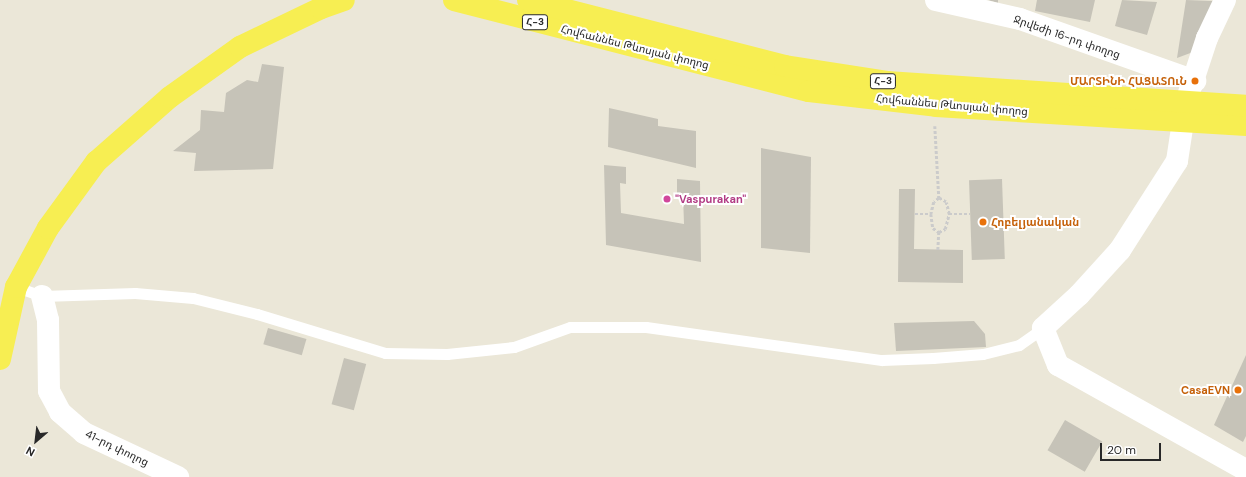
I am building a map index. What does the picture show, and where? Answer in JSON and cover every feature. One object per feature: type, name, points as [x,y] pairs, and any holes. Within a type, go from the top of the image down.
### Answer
[{"type":"main road","points":[[0,359],[16,287],[48,228],[96,162],[170,97],[240,47],[321,8],[344,0]]},
{"type":"main road","name":"Հովհաննես Թևոսյան փողոց","points":[[454,0],[809,91],[936,106],[1186,112],[1246,106]]},
{"type":"main road","name":"Հովհաննես Թևոսյան փողոց","points":[[528,0],[591,18],[785,66],[887,82],[1186,112],[1246,125]]},
{"type":"main road","points":[[577,0],[591,18],[616,42]]},
{"type":"street","name":"Ջրվեժի 16-րդ փողոց","points":[[936,0],[1020,20],[1195,81]]},
{"type":"street","points":[[1225,0],[1207,38],[1186,112],[1177,161],[1120,250],[1079,295],[1043,328],[1058,364],[1246,470]]},
{"type":"street","name":"41-րդ փողոց","points":[[42,296],[48,320],[49,391],[60,412],[84,433],[178,477]]},
{"type":"lane","points":[[16,287],[42,296],[135,293],[193,298],[257,314],[385,353],[447,354],[514,347],[570,327],[646,327],[882,360],[983,354],[1019,345],[1043,328]]},
{"type":"path","points":[[936,106],[934,135],[939,198]]},
{"type":"path","points":[[939,198],[934,202],[931,214],[933,228],[939,232]]},
{"type":"path","points":[[939,198],[946,202],[949,214],[945,229],[939,232]]},
{"type":"path","points":[[915,214],[931,214]]},
{"type":"path","points":[[949,214],[970,214]]},
{"type":"path","points":[[938,250],[939,232]]},
{"type":"building","points":[[988,0],[998,0],[998,3]]},
{"type":"building","points":[[1037,0],[1095,0],[1090,22],[1035,11]]},
{"type":"building","points":[[1122,0],[1157,2],[1147,35],[1115,26]]},
{"type":"building","points":[[1186,0],[1213,1],[1193,52],[1177,58]]},
{"type":"building","points":[[262,64],[284,67],[273,169],[194,171],[196,153],[173,151],[200,130],[201,110],[224,112],[226,93],[247,80],[258,82]]},
{"type":"building","points":[[609,108],[658,119],[658,126],[696,131],[696,168],[608,147]]},
{"type":"building","points":[[761,148],[811,157],[810,253],[761,248]]},
{"type":"building","points":[[604,165],[626,167],[626,184],[620,183],[621,213],[684,224],[683,195],[677,195],[677,179],[700,181],[701,262],[606,245]]},
{"type":"building","points":[[1002,179],[1005,259],[972,260],[969,180]]},
{"type":"building","points":[[899,189],[915,189],[914,249],[963,250],[963,283],[898,282]]},
{"type":"building","points":[[974,321],[985,334],[986,347],[896,351],[894,323]]},
{"type":"building","points":[[268,328],[306,339],[302,355],[263,344]]},
{"type":"building","name":"CasaEVN","points":[[1246,355],[1246,436],[1243,442],[1214,425]]},
{"type":"building","points":[[344,358],[366,364],[354,410],[332,404]]},
{"type":"building","points":[[1065,420],[1102,442],[1085,472],[1048,450]]},
{"type":"place","name":"ՄԱՐՏԻՆԻ ՀԱՑԱՏՈւՆ","points":[[1195,81]]},
{"type":"place","name":"\"Vaspurakan\"","points":[[667,199]]},
{"type":"place","name":"Հոբելյանական","points":[[983,222]]},
{"type":"place","name":"CasaEVN","points":[[1238,390]]}]
